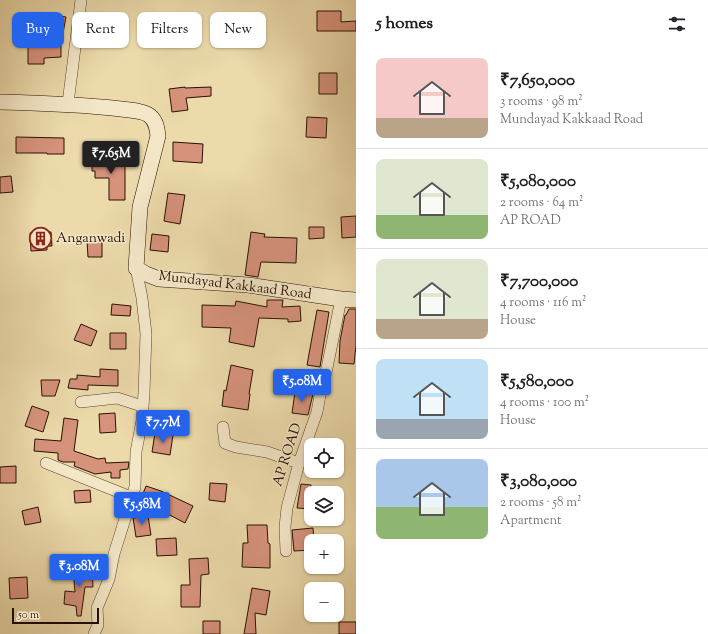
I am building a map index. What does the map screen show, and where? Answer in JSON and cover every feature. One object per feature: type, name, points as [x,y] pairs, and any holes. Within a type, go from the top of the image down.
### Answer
[{"type":"main road","points":[[0,102],[68,103],[138,111],[150,115],[156,125],[158,136],[140,207],[136,268]]},
{"type":"main road","name":"Mundayad Kakkaad Road","points":[[136,268],[159,279],[248,285],[356,300]]},
{"type":"street","points":[[68,103],[81,0]]},
{"type":"street","points":[[94,634],[98,625],[97,608],[109,579],[114,554],[135,487],[136,452],[142,420],[144,393],[146,334],[142,298],[136,268]]},
{"type":"street","name":"AP ROAD","points":[[286,550],[285,527],[287,508],[299,463],[317,412],[341,299]]},
{"type":"street","points":[[81,402],[117,398],[142,406]]},
{"type":"street","points":[[223,427],[225,443],[236,447],[267,452],[299,463]]},
{"type":"street","points":[[46,463],[131,497]]},
{"type":"building","points":[[317,11],[341,11],[341,22],[356,21],[356,31],[317,31]]},
{"type":"building","points":[[64,17],[66,17],[64,28]]},
{"type":"building","points":[[28,48],[61,48],[61,57],[44,58],[44,64],[28,64]]},
{"type":"building","points":[[319,73],[337,73],[337,94],[319,94]]},
{"type":"building","points":[[185,87],[211,87],[211,96],[186,98],[188,110],[172,112],[169,89]]},
{"type":"building","points":[[307,117],[327,118],[326,138],[306,137]]},
{"type":"building","points":[[16,137],[64,138],[64,154],[16,153]]},
{"type":"building","points":[[173,142],[203,144],[202,163],[173,161]]},
{"type":"building","points":[[96,155],[115,156],[114,163],[125,163],[125,200],[109,200],[109,178],[95,178],[95,171],[92,171],[92,161],[96,161]]},
{"type":"building","points":[[11,176],[13,192],[0,193],[0,177]]},
{"type":"building","points":[[168,193],[185,195],[180,224],[164,221]]},
{"type":"building","points":[[356,216],[356,237],[342,238],[341,217]]},
{"type":"building","points":[[309,227],[324,227],[324,238],[309,239]]},
{"type":"building","name":"Anganwadi","points":[[51,232],[52,246],[47,246],[47,250],[31,251],[30,233]]},
{"type":"building","points":[[251,232],[265,234],[264,237],[297,238],[296,263],[261,262],[258,277],[245,275]]},
{"type":"building","points":[[152,234],[169,236],[168,252],[150,250]]},
{"type":"building","points":[[87,241],[102,241],[102,257],[88,257]]},
{"type":"building","points":[[267,300],[283,300],[282,307],[300,306],[301,321],[288,322],[288,319],[259,318],[254,347],[229,342],[231,328],[202,327],[202,305],[235,306],[236,301],[267,307]]},
{"type":"building","points":[[112,304],[131,306],[130,316],[111,315]]},
{"type":"building","points":[[349,309],[356,309],[356,345],[354,364],[339,363],[340,341],[345,315]]},
{"type":"building","points":[[317,310],[329,312],[320,367],[307,365]]},
{"type":"building","points":[[81,324],[97,331],[91,346],[74,340]]},
{"type":"building","points":[[110,333],[126,333],[126,349],[110,349]]},
{"type":"building","points":[[231,365],[253,370],[248,410],[222,406],[224,390],[226,391]]},
{"type":"building","points":[[100,369],[118,370],[118,386],[88,385],[88,390],[68,388],[70,379],[77,379],[77,375],[100,377]]},
{"type":"building","points":[[41,380],[60,380],[55,396],[42,396]]},
{"type":"building","points":[[295,392],[313,394],[308,415],[292,413]]},
{"type":"building","points":[[32,406],[49,412],[43,432],[25,426]]},
{"type":"building","points":[[115,413],[116,432],[100,433],[99,414]]},
{"type":"building","points":[[64,418],[78,420],[74,451],[98,459],[105,458],[106,463],[129,462],[128,469],[120,470],[120,478],[111,478],[111,472],[95,474],[74,466],[75,462],[63,462],[58,460],[58,453],[34,451],[35,439],[61,441]]},
{"type":"building","points":[[155,433],[173,435],[170,455],[152,452]]},
{"type":"building","points":[[16,466],[16,483],[0,483],[0,467]]},
{"type":"building","points":[[210,483],[227,484],[225,502],[209,500]]},
{"type":"building","points":[[301,484],[311,485],[304,486],[304,508],[297,508]]},
{"type":"building","points":[[146,486],[161,491],[193,506],[185,523],[166,513],[139,504]]},
{"type":"building","points":[[90,490],[91,502],[75,503],[74,491]]},
{"type":"building","points":[[38,507],[41,522],[25,525],[22,511]]},
{"type":"building","points":[[148,516],[151,535],[136,537],[133,518]]},
{"type":"building","points":[[247,525],[267,525],[268,543],[270,544],[270,568],[242,567],[243,543],[248,543]]},
{"type":"building","points":[[313,528],[313,534],[304,534],[304,550],[294,551],[292,530]]},
{"type":"building","points":[[176,538],[177,555],[157,556],[156,539]]},
{"type":"building","points":[[208,558],[209,574],[201,575],[200,607],[181,607],[181,585],[190,585],[189,559]]},
{"type":"building","points":[[92,567],[93,587],[85,587],[81,616],[77,616],[76,606],[64,604],[65,591],[75,592],[73,569]]},
{"type":"building","points":[[27,577],[28,598],[10,599],[9,578]]},
{"type":"building","points":[[252,588],[270,591],[266,615],[255,613],[256,634],[244,634]]},
{"type":"building","points":[[203,621],[220,621],[220,634],[203,634]]},
{"type":"building","points":[[339,622],[356,622],[356,634],[339,634]]},
{"type":"place","name":"Anganwadi","points":[[41,239]]}]
